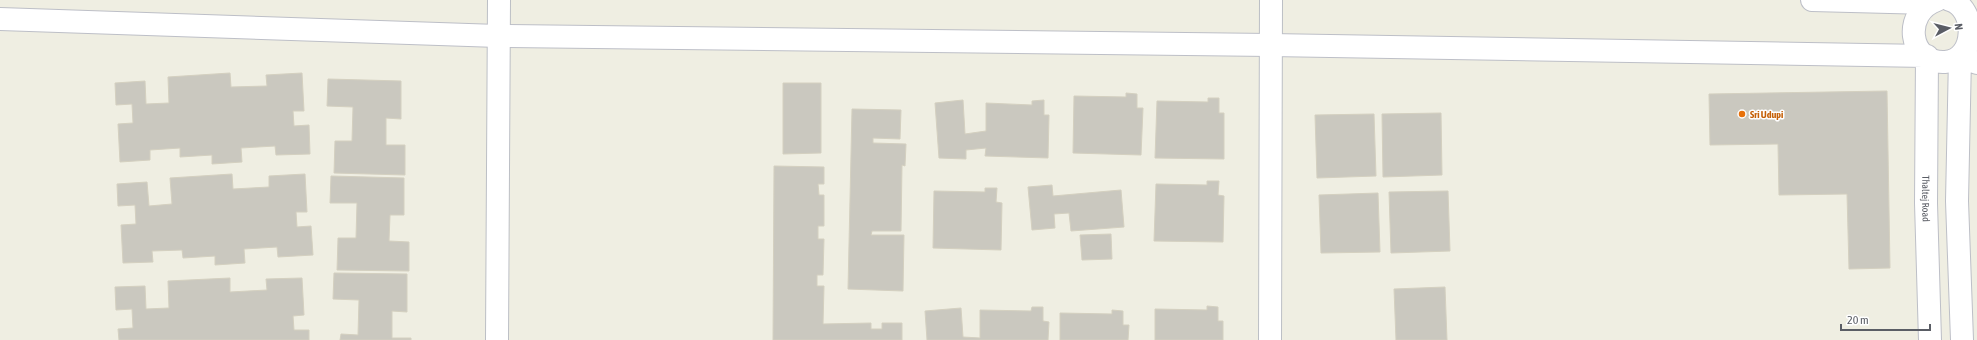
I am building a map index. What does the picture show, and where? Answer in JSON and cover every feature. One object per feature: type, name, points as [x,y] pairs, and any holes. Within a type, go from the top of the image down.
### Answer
[{"type":"main road","points":[[497,340],[499,0]]},
{"type":"main road","points":[[1270,340],[1271,0]]},
{"type":"main road","points":[[1812,0],[1950,2],[1970,12],[1974,22],[1975,31],[1973,42],[1968,51],[1969,60],[1957,201],[1962,340]]},
{"type":"main road","points":[[1926,56],[1919,49],[1914,39],[1913,28],[1915,18],[1921,9],[1950,2]]},
{"type":"main road","points":[[0,19],[498,36],[1270,45],[1926,56],[1944,62],[1969,60]]},
{"type":"main road","name":"Thaltej Road","points":[[1926,56],[1926,203],[1930,340]]},
{"type":"building","points":[[230,73],[231,87],[267,86],[266,75],[302,73],[304,111],[293,111],[294,126],[309,125],[310,154],[276,155],[275,146],[241,148],[242,162],[212,164],[212,155],[180,157],[180,148],[150,150],[150,160],[120,162],[118,124],[133,123],[132,104],[116,105],[115,83],[145,81],[146,104],[169,103],[168,77]]},
{"type":"building","points":[[328,79],[401,81],[401,119],[386,118],[386,145],[405,145],[405,175],[334,173],[335,141],[352,141],[353,107],[327,106]]},
{"type":"building","points":[[783,83],[821,83],[821,153],[783,154]]},
{"type":"building","points":[[1887,91],[1890,268],[1849,269],[1847,194],[1779,195],[1778,144],[1710,145],[1709,94]]},
{"type":"building","points":[[1126,93],[1137,94],[1137,108],[1143,108],[1141,155],[1073,153],[1074,96],[1126,97]]},
{"type":"building","points":[[1208,98],[1219,98],[1219,113],[1224,113],[1224,159],[1155,158],[1157,101],[1208,102]]},
{"type":"building","points":[[963,100],[965,134],[986,131],[986,103],[1032,105],[1032,101],[1044,100],[1044,115],[1049,115],[1048,158],[985,156],[986,148],[966,150],[966,159],[939,158],[935,103]]},
{"type":"building","points":[[852,109],[901,110],[900,139],[873,138],[873,143],[906,144],[905,166],[902,165],[901,231],[872,231],[871,235],[904,235],[903,291],[848,289]]},
{"type":"building","points":[[1441,113],[1442,175],[1383,177],[1382,114]]},
{"type":"building","points":[[1374,114],[1376,176],[1317,178],[1315,115]]},
{"type":"building","points":[[774,166],[824,167],[824,184],[818,184],[819,195],[824,195],[824,226],[818,226],[818,239],[824,239],[823,275],[817,275],[817,286],[824,286],[823,324],[871,323],[871,329],[882,329],[882,323],[902,323],[902,340],[773,340]]},
{"type":"building","points":[[232,174],[233,189],[269,187],[269,176],[305,174],[307,212],[296,212],[297,227],[311,226],[313,255],[278,257],[277,247],[244,249],[245,263],[215,265],[215,256],[183,258],[182,250],[152,251],[153,262],[123,263],[121,225],[136,224],[135,205],[118,206],[117,184],[147,182],[149,206],[172,204],[170,178]]},
{"type":"building","points":[[331,176],[404,178],[404,215],[390,215],[389,241],[409,242],[409,271],[337,270],[338,238],[356,238],[357,203],[330,203]]},
{"type":"building","points":[[1207,181],[1219,181],[1218,195],[1224,196],[1223,242],[1154,241],[1156,184],[1207,185]]},
{"type":"building","points":[[1052,185],[1053,196],[1121,190],[1124,227],[1071,231],[1069,213],[1054,214],[1055,228],[1032,230],[1028,187]]},
{"type":"building","points":[[985,188],[997,188],[996,202],[1002,203],[1001,250],[933,248],[934,191],[985,192]]},
{"type":"building","points":[[1448,191],[1450,251],[1391,253],[1389,192]]},
{"type":"building","points":[[1378,193],[1380,252],[1321,253],[1319,195]]},
{"type":"building","points":[[1111,234],[1112,259],[1082,260],[1080,235]]},
{"type":"building","points":[[334,273],[407,274],[407,312],[392,311],[392,338],[411,338],[411,340],[340,340],[341,334],[358,335],[359,300],[333,299]]},
{"type":"building","points":[[230,278],[230,292],[267,290],[266,279],[302,278],[304,315],[293,316],[294,330],[309,330],[309,340],[119,340],[118,329],[133,328],[132,309],[116,310],[115,287],[145,286],[146,309],[169,308],[168,281]]},
{"type":"building","points":[[1445,287],[1447,340],[1396,340],[1394,289]]},
{"type":"building","points":[[1207,306],[1218,307],[1218,321],[1223,321],[1223,340],[1155,340],[1155,309],[1207,310]]},
{"type":"building","points":[[1032,307],[1043,307],[1043,321],[1049,322],[1048,340],[927,340],[925,311],[961,308],[963,337],[980,338],[980,310],[1031,311]]},
{"type":"building","points":[[1112,310],[1123,311],[1123,325],[1129,325],[1128,340],[1060,340],[1060,313],[1112,314]]},
{"type":"place","name":"Sri Udupi","points":[[1742,114]]}]
